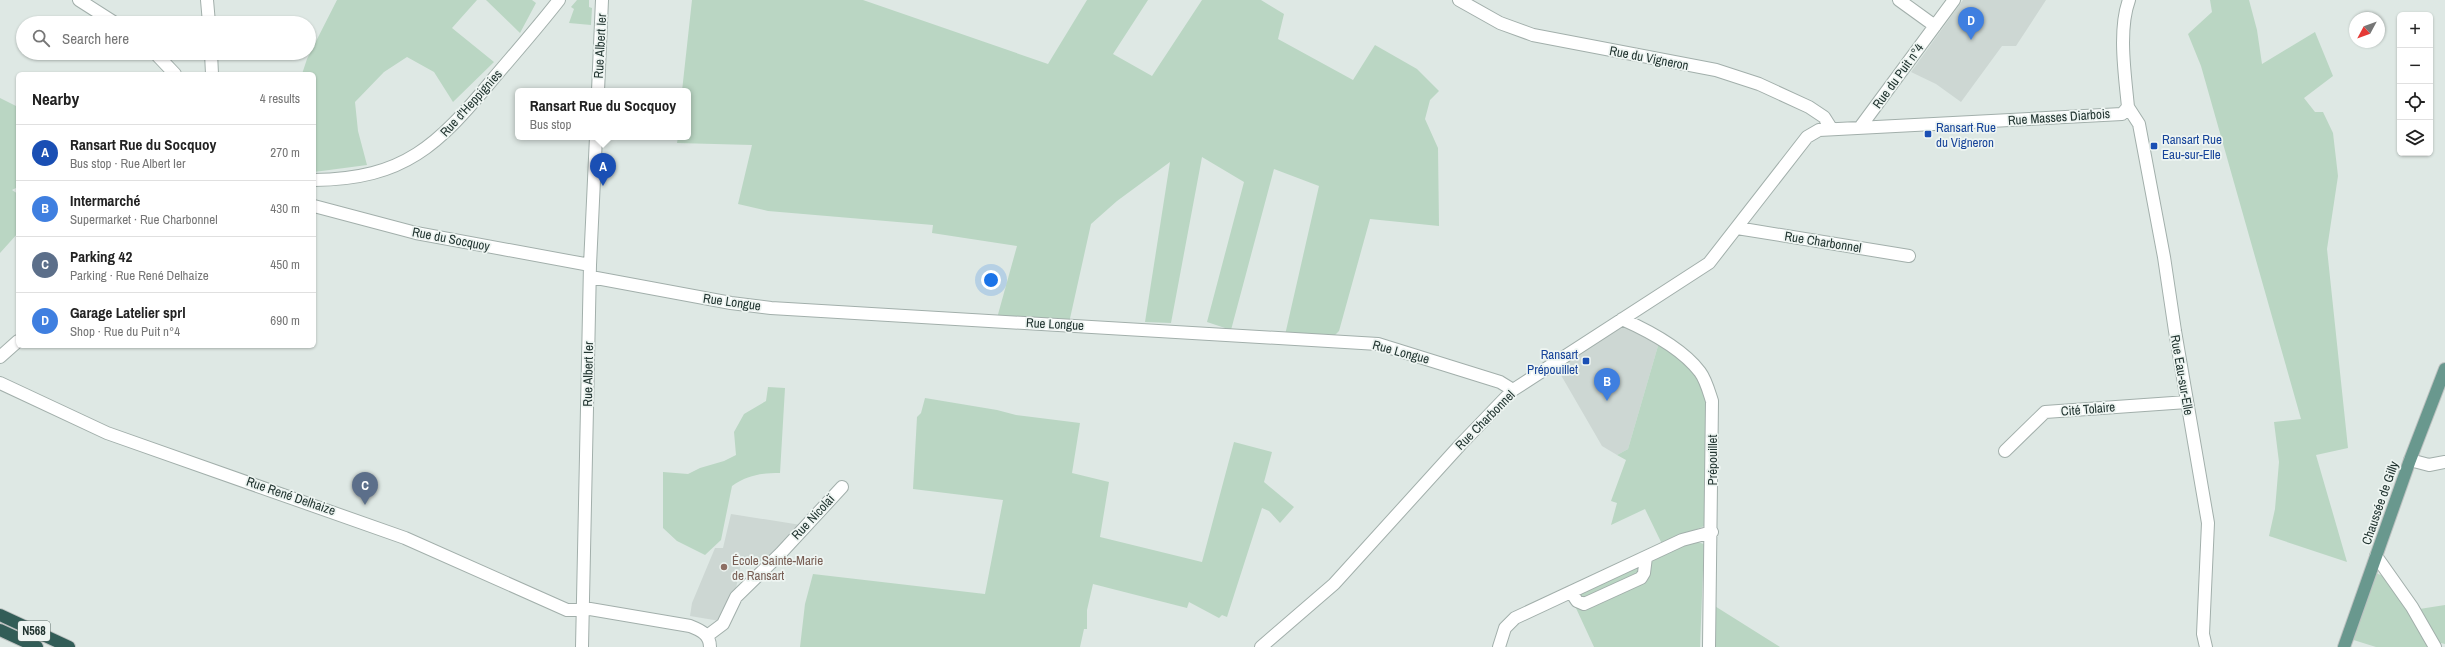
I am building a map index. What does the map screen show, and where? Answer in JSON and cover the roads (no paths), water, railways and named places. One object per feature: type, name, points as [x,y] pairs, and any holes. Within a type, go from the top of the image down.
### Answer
[{"type":"highway","name":"N568","points":[[0,614],[69,647]]},
{"type":"highway","name":"N568","points":[[0,630],[37,647]]},
{"type":"main road","name":"Chaussée de Gilly","points":[[2344,647],[2410,460],[2445,369]]},
{"type":"street","points":[[78,0],[104,16]]},
{"type":"street","points":[[207,0],[208,16]]},
{"type":"street","name":"Rue d'Heppignies","points":[[316,180],[349,178],[374,173],[413,157],[435,143],[468,109],[559,0]]},
{"type":"street","name":"Rue Albert Ier","points":[[598,88],[602,0]]},
{"type":"street","name":"Rue du Vigneron","points":[[1460,0],[1500,24],[1533,35],[1716,70],[1759,84],[1809,107],[1824,117],[1831,128]]},
{"type":"street","points":[[1899,0],[1935,26]]},
{"type":"street","name":"Rue du Puit n°4","points":[[1861,126],[1954,0]]},
{"type":"street","name":"Rue Masses Diarbois","points":[[1831,128],[1861,126],[1910,126],[2122,114],[2128,107],[2124,52],[2125,12],[2130,0]]},
{"type":"street","points":[[162,60],[173,72]]},
{"type":"street","points":[[211,60],[212,72]]},
{"type":"street","name":"Rue Eau-sur-Elle","points":[[2128,107],[2140,124],[2164,257],[2208,523],[2203,634],[2206,647]]},
{"type":"street","name":"Rue Charbonnel","points":[[1261,647],[1338,579],[1470,434],[1513,390],[1710,262],[1807,137],[1819,130],[1831,128]]},
{"type":"street","name":"Rue Albert Ier","points":[[582,647],[581,610],[591,277],[590,265],[596,140]]},
{"type":"street","name":"Rue du Socquoy","points":[[316,207],[416,233],[590,265]]},
{"type":"street","name":"Rue Charbonnel","points":[[1737,228],[1909,256]]},
{"type":"street","name":"Rue Longue","points":[[591,277],[724,302],[764,307],[1378,344],[1500,382],[1513,390]]},
{"type":"street","name":"Prépouillet","points":[[1622,319],[1640,326],[1678,351],[1701,373],[1712,401],[1712,532],[1709,647]]},
{"type":"street","points":[[0,356],[16,343]]},
{"type":"street","name":"Rue René Delhaize","points":[[0,383],[107,433],[405,538],[567,610],[581,610]]},
{"type":"street","name":"Cité Tolaire","points":[[2005,451],[2045,412],[2187,402]]},
{"type":"street","name":"Chaussée de Gilly","points":[[2410,460],[2429,465],[2445,462]]},
{"type":"street","name":"Rue Nicolaï","points":[[581,610],[590,609],[682,624],[700,630],[708,642],[723,624],[736,597],[781,553],[842,487]]},
{"type":"street","points":[[1499,647],[1505,628],[1515,618],[1682,540],[1712,532]]},
{"type":"street","name":"Chaussée de Gilly","points":[[2376,556],[2412,607],[2435,647]]},
{"type":"street","points":[[1571,592],[1577,601],[1584,604],[1641,578],[1644,573],[1646,557]]},
{"type":"place","name":"Garage Latelier sprl","points":[[1971,40]]},
{"type":"place","name":"Ransart Rue du Vigneron","points":[[1928,134]]},
{"type":"place","name":"Ransart Rue Eau-sur-Elle","points":[[2154,146]]},
{"type":"place","name":"Ransart Rue du Socquoy","points":[[603,186]]},
{"type":"place","name":"Ransart Prépouillet","points":[[1586,361]]},
{"type":"place","name":"Intermarché","points":[[1607,401]]},
{"type":"place","name":"Parking 42","points":[[365,505]]},
{"type":"place","name":"École Sainte-Marie de Ransart","points":[[724,567]]}]
